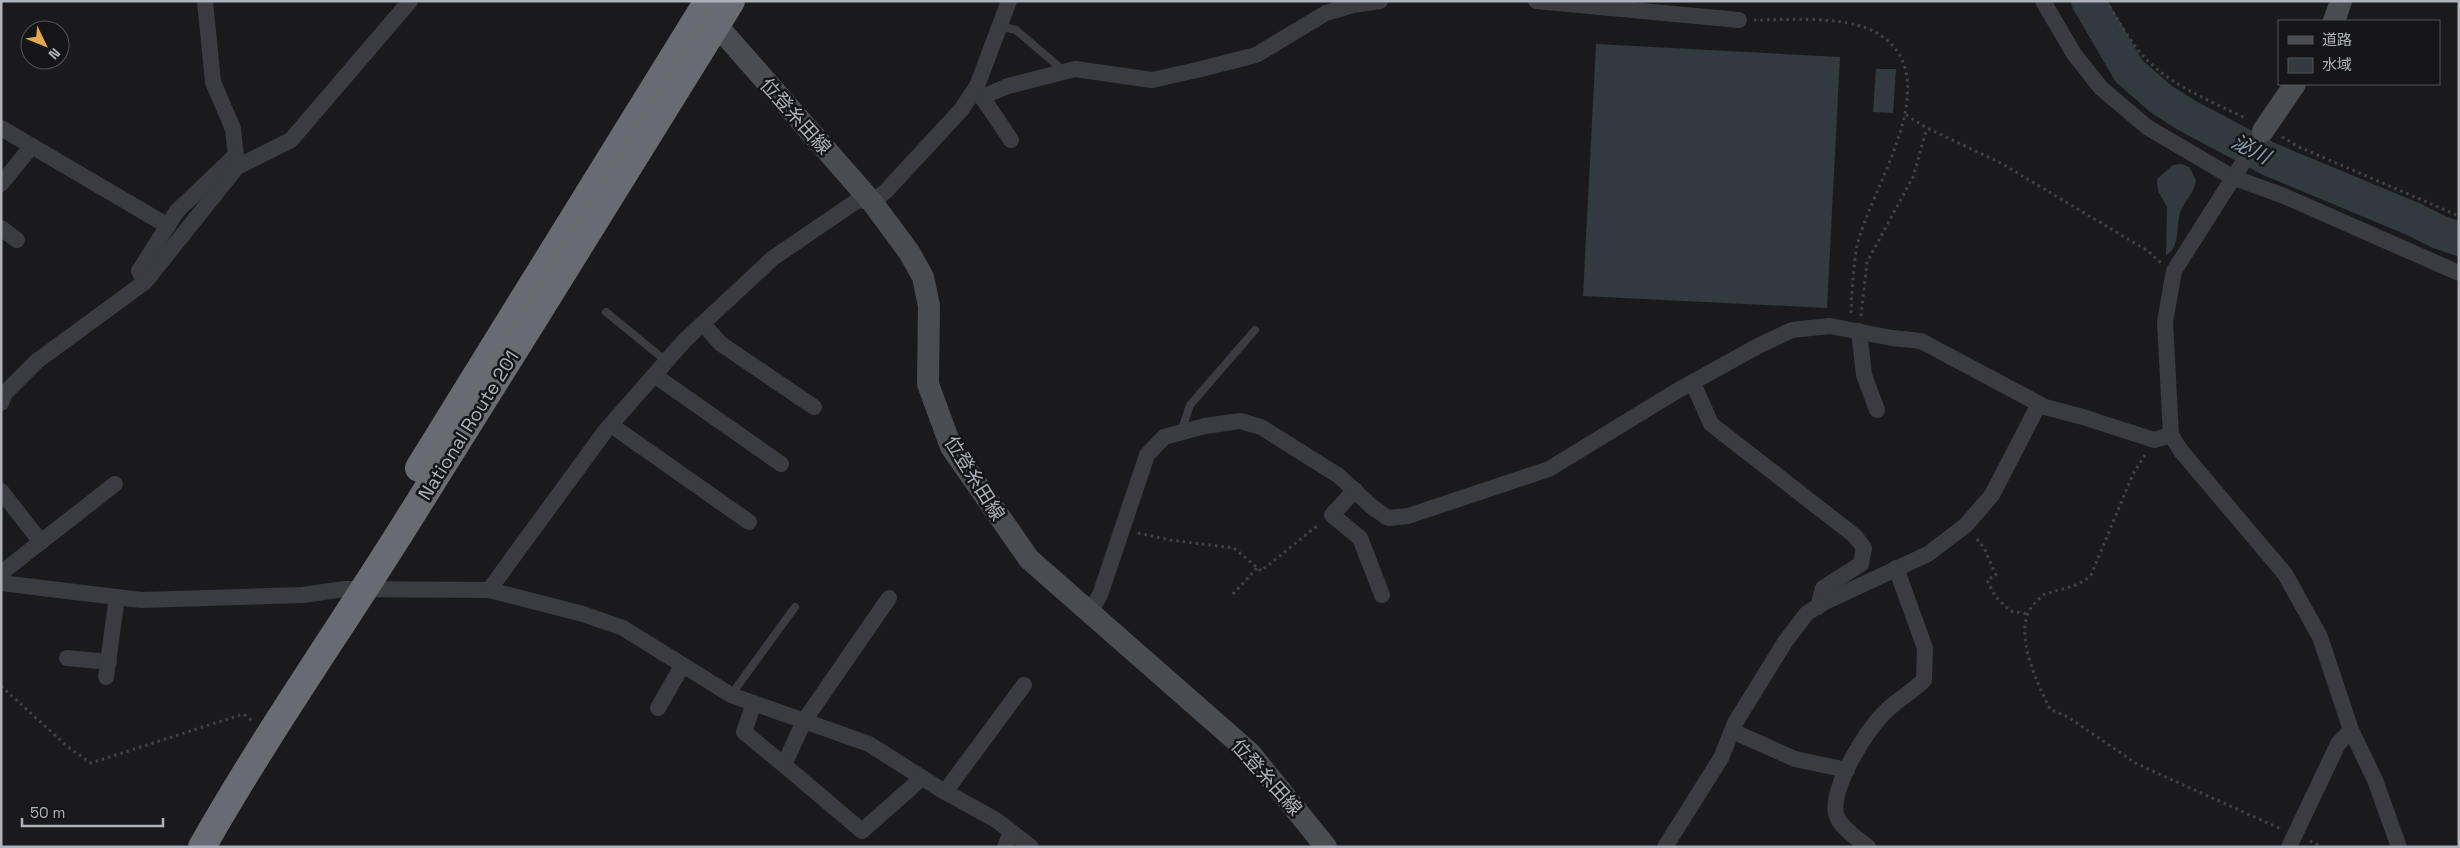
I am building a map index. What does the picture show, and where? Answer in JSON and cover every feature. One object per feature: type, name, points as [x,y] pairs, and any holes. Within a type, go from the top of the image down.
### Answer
[{"type":"highway","name":"National Route 201","points":[[202,847],[354,590],[706,9],[731,1]]},
{"type":"highway","name":"National Route 201","points":[[183,847],[232,759],[255,723],[354,590]]},
{"type":"main road","points":[[2334,20],[2341,1]]},
{"type":"main road","name":"位登糸田線","points":[[706,9],[872,202],[909,252],[923,276],[929,306],[928,384],[951,447],[1028,559],[1250,753],[1318,844]]},
{"type":"main road","points":[[2264,129],[2294,85]]},
{"type":"street","points":[[1,403],[5,393],[37,361],[146,282],[236,161],[233,129],[213,82],[205,1]]},
{"type":"street","points":[[146,282],[139,271],[177,211],[236,161],[291,140],[410,1]]},
{"type":"street","points":[[1010,1],[977,86],[977,95],[1011,140]]},
{"type":"street","points":[[489,590],[610,425],[666,361],[773,258],[858,200],[872,202],[886,191],[977,95],[1075,69],[1152,80],[1197,70],[1256,55],[1343,4],[1380,1]]},
{"type":"street","points":[[1536,1],[1739,20]]},
{"type":"street","points":[[2042,1],[2074,54],[2101,88],[2147,127],[2234,174],[2459,273]]},
{"type":"street","points":[[1,128],[168,226]]},
{"type":"street","points":[[2264,129],[2174,271],[2165,322],[2171,435],[2181,451],[2285,574],[2320,638],[2351,730],[2375,780],[2399,847]]},
{"type":"street","points":[[1,184],[32,146]]},
{"type":"street","points":[[1,228],[17,240]]},
{"type":"street","points":[[703,324],[721,344],[814,407]]},
{"type":"street","points":[[1089,613],[1100,595],[1147,455],[1164,437],[1205,426],[1240,421],[1261,428],[1339,476],[1388,518],[1408,516],[1549,469],[1758,346],[1792,330],[1830,326],[1921,341],[2039,404],[2154,440],[2171,435]]},
{"type":"street","points":[[1855,330],[1864,375],[1877,410]]},
{"type":"street","points":[[654,375],[781,464]]},
{"type":"street","points":[[1693,383],[1711,424],[1855,536],[1864,548],[1861,564],[1823,588],[1818,606]]},
{"type":"street","points":[[1665,847],[1721,758],[1732,730],[1785,642],[1807,613],[1928,554],[1966,524],[1992,495],[2039,404]]},
{"type":"street","points":[[610,425],[749,522]]},
{"type":"street","points":[[1,573],[115,484]]},
{"type":"street","points":[[1355,490],[1332,516],[1360,538],[1382,595]]},
{"type":"street","points":[[1,491],[41,542]]},
{"type":"street","points":[[1868,847],[1849,831],[1836,815],[1837,797],[1847,770],[1875,722],[1924,680],[1925,648],[1896,568]]},
{"type":"street","points":[[1,583],[141,600],[304,595],[354,590],[489,590],[583,614],[623,628],[731,695],[869,744],[945,792],[996,820],[1008,839],[1031,847]]},
{"type":"street","points":[[67,658],[108,669],[116,597]]},
{"type":"street","points":[[784,765],[804,721],[889,598]]},
{"type":"street","points":[[658,708],[682,666]]},
{"type":"street","points":[[945,792],[1024,685]]},
{"type":"street","points":[[754,703],[744,732],[862,831],[922,778]]},
{"type":"street","points":[[1732,730],[1794,759],[1847,770]]},
{"type":"street","points":[[2292,841],[2338,744],[2351,730]]},
{"type":"lane","points":[[999,26],[1016,30],[1064,71]]},
{"type":"lane","points":[[606,312],[666,361]]},
{"type":"lane","points":[[1181,432],[1190,405],[1255,330]]},
{"type":"lane","points":[[731,695],[795,607]]},
{"type":"path","points":[[2106,1],[2128,36],[2147,60],[2168,78],[2197,95],[2299,147],[2459,216]]},
{"type":"path","points":[[1739,20],[1811,20],[1852,25],[1874,32],[1895,47],[1905,64],[1909,90],[1906,115],[1858,246],[1855,330]]},
{"type":"path","points":[[1906,115],[1927,128],[1999,162],[2148,251],[2159,262],[2174,271]]},
{"type":"path","points":[[1855,330],[1867,262],[1913,177],[1927,128]]},
{"type":"path","points":[[2154,440],[2133,474],[2091,575],[2084,582],[2064,590],[2044,594],[2028,614],[2024,622],[2028,656],[2050,710],[2068,717],[2137,764],[2292,841]]},
{"type":"path","points":[[1122,530],[1170,540],[1234,548],[1261,571],[1332,516]]},
{"type":"path","points":[[1966,524],[1984,548],[1996,575],[1987,580],[1994,596],[2010,611],[2028,614]]},
{"type":"path","points":[[1233,594],[1257,568]]},
{"type":"path","points":[[1,686],[68,746],[91,763],[243,714],[255,723]]},
{"type":"water","points":[[1596,44],[1840,57],[1827,308],[1583,296]]},
{"type":"water","points":[[1876,69],[1896,69],[1893,113],[1873,112]]},
{"type":"water","points":[[2182,164],[2189,167],[2196,180],[2192,192],[2180,213],[2174,246],[2166,255],[2167,207],[2158,191],[2157,179],[2173,165]]},
{"type":"waterway","name":"泌川","points":[[2088,1],[2129,71],[2161,99],[2186,115],[2269,159],[2459,239]]}]
